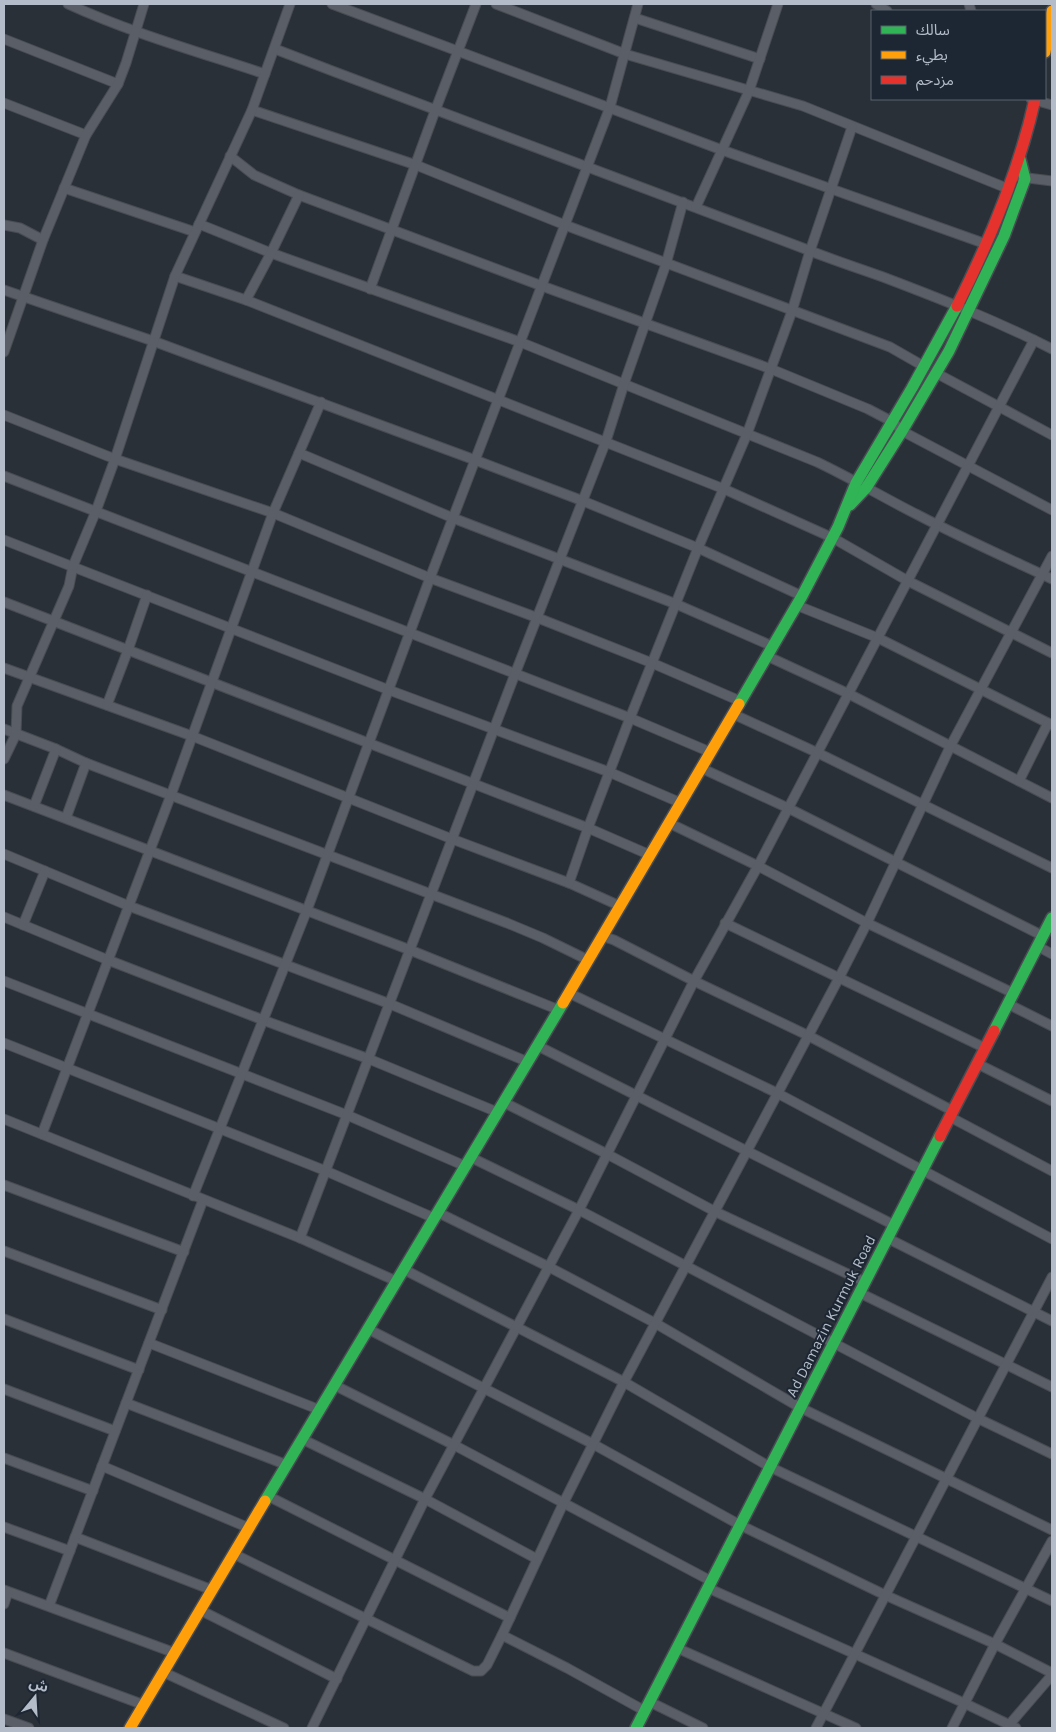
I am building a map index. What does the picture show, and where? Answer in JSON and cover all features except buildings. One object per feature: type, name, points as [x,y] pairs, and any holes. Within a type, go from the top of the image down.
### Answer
[{"type":"main road","points":[[1046,46],[1052,11]]},
{"type":"main road","points":[[130,1728],[538,1046],[681,803],[799,600],[861,486],[893,422],[925,367],[963,308],[1004,236],[1020,177],[1020,159],[1034,100]]},
{"type":"main road","points":[[861,486],[902,431],[936,373],[1009,188],[1020,177]]},
{"type":"main road","name":"Ad Damazin Kurmuk Road","points":[[636,1728],[1052,918]]},
{"type":"street","points":[[68,4],[135,31],[265,74]]},
{"type":"street","points":[[4,352],[43,240],[86,135],[118,84],[144,4]]},
{"type":"street","points":[[4,759],[16,734],[17,706],[69,586],[73,566],[115,459],[175,276],[252,110],[290,4]]},
{"type":"street","points":[[332,4],[722,150],[986,244]]},
{"type":"street","points":[[370,289],[476,4]]},
{"type":"street","points":[[496,4],[625,54],[803,106],[1009,188]]},
{"type":"street","points":[[193,1196],[307,910],[430,578],[610,107],[638,4]]},
{"type":"street","points":[[696,207],[749,91],[778,4]]},
{"type":"street","points":[[635,18],[760,59]]},
{"type":"street","points":[[4,39],[118,84]]},
{"type":"street","points":[[274,49],[963,308],[1052,349]]},
{"type":"street","points":[[1037,100],[1052,105]]},
{"type":"street","points":[[4,103],[86,135]]},
{"type":"street","points":[[252,110],[416,165],[666,264],[890,347],[925,367]]},
{"type":"street","points":[[570,884],[588,828],[630,718],[698,548],[747,434],[792,311],[852,127]]},
{"type":"street","points":[[230,156],[254,174],[299,194],[542,286],[771,369],[868,409],[893,422],[902,431],[1052,510]]},
{"type":"street","points":[[1020,177],[1052,181]]},
{"type":"street","points":[[64,188],[198,228],[520,342],[844,475],[861,486],[937,525],[1052,579]]},
{"type":"street","points":[[246,300],[299,194]]},
{"type":"street","points":[[300,1238],[606,441],[666,264],[683,202]]},
{"type":"street","points":[[4,225],[20,228],[43,240]]},
{"type":"street","points":[[175,276],[246,300],[724,489],[833,538],[908,581],[1052,654]]},
{"type":"street","points":[[4,290],[322,402],[583,501],[698,548],[1050,724],[1020,781]]},
{"type":"street","points":[[312,1728],[425,1499],[579,1210],[694,981],[818,753],[1034,340]]},
{"type":"street","points":[[936,373],[1052,435]]},
{"type":"street","points":[[42,1134],[171,795],[274,514],[322,402]]},
{"type":"street","points":[[4,415],[115,459],[274,514],[430,578],[652,663],[740,701]]},
{"type":"street","points":[[300,453],[453,518],[561,558],[676,604],[1052,798]]},
{"type":"street","points":[[4,476],[630,718],[710,752]]},
{"type":"street","points":[[4,540],[389,690],[609,772],[681,803]]},
{"type":"street","points":[[234,1554],[473,1671],[481,1671],[487,1665],[563,1504],[624,1382],[839,978],[951,745],[1052,556]]},
{"type":"street","points":[[107,706],[147,595]]},
{"type":"street","points":[[4,602],[474,783],[588,828],[650,855]]},
{"type":"street","points":[[4,668],[192,736],[570,884],[620,906]]},
{"type":"street","points":[[733,714],[818,753],[1052,868]]},
{"type":"street","points":[[4,729],[86,763],[543,938],[588,960]]},
{"type":"street","points":[[34,806],[56,749]]},
{"type":"street","points":[[66,818],[86,763]]},
{"type":"street","points":[[701,768],[788,808],[895,862],[1040,941],[1052,954]]},
{"type":"street","points":[[4,794],[410,950],[559,1010]]},
{"type":"street","points":[[669,823],[758,866],[867,923],[1013,993]]},
{"type":"street","points":[[4,854],[129,906],[390,1004],[528,1062]]},
{"type":"street","points":[[23,925],[45,871]]},
{"type":"street","points":[[4,917],[108,960],[263,1020],[500,1107],[608,1154],[1052,1387]]},
{"type":"street","points":[[726,923],[985,1048]]},
{"type":"street","points":[[602,936],[614,940],[694,981],[808,1035],[952,1114],[1052,1172]]},
{"type":"street","points":[[4,981],[468,1162],[579,1210],[977,1418],[1052,1454]]},
{"type":"street","points":[[568,993],[777,1093],[1052,1240]]},
{"type":"street","points":[[1008,1004],[1052,1026]]},
{"type":"street","points":[[4,1043],[436,1215],[549,1267],[655,1323],[801,1408],[1052,1530]]},
{"type":"street","points":[[538,1046],[894,1225]]},
{"type":"street","points":[[978,1064],[1052,1101]]},
{"type":"street","points":[[4,1119],[300,1238],[396,1281]]},
{"type":"street","points":[[4,1185],[184,1252]]},
{"type":"street","points":[[49,1606],[204,1200]]},
{"type":"street","points":[[887,1238],[1052,1321]]},
{"type":"street","points":[[4,1251],[162,1310]]},
{"type":"street","points":[[403,1269],[624,1382],[770,1466],[1052,1600]]},
{"type":"street","points":[[816,1728],[1052,1277]]},
{"type":"street","points":[[4,1319],[139,1370]]},
{"type":"street","points":[[334,1385],[454,1445],[709,1585],[1012,1727],[1052,1674],[995,1644],[885,1595],[740,1525],[593,1444],[368,1329]]},
{"type":"street","points":[[149,1343],[320,1410]]},
{"type":"street","points":[[4,1389],[116,1431]]},
{"type":"street","points":[[126,1403],[287,1465]]},
{"type":"street","points":[[302,1439],[425,1499],[537,1559]]},
{"type":"street","points":[[4,1458],[93,1491]]},
{"type":"street","points":[[102,1466],[250,1528]]},
{"type":"street","points":[[268,1496],[510,1618]]},
{"type":"street","points":[[4,1527],[70,1551]]},
{"type":"street","points":[[75,1537],[212,1590]]},
{"type":"street","points":[[952,1728],[995,1644],[1052,1541]]},
{"type":"street","points":[[4,1604],[6,1591],[175,1653]]},
{"type":"street","points":[[200,1610],[337,1679]]},
{"type":"street","points":[[502,1635],[647,1706],[703,1728]]},
{"type":"street","points":[[677,1648],[856,1728]]},
{"type":"street","points":[[4,1653],[144,1705]]},
{"type":"street","points":[[163,1672],[284,1728]]},
{"type":"street","points":[[4,1719],[29,1728]]},
{"type":"traffic: fast","points":[[850,505],[866,488],[949,351],[1004,236],[1025,179],[1020,159]]},
{"type":"traffic: fast","points":[[739,704],[802,596],[838,527],[856,483],[912,388],[957,306]]},
{"type":"traffic: fast","points":[[994,1031],[1052,918]]},
{"type":"traffic: fast","points":[[265,1501],[563,1003]]},
{"type":"traffic: fast","points":[[636,1728],[940,1136]]},
{"type":"traffic: slow","points":[[1046,46],[1052,11]]},
{"type":"traffic: slow","points":[[563,1003],[739,704]]},
{"type":"traffic: slow","points":[[130,1728],[265,1501]]},
{"type":"traffic: jam","points":[[957,306],[981,256],[1012,179],[1035,100]]},
{"type":"traffic: jam","points":[[940,1136],[994,1031]]}]
